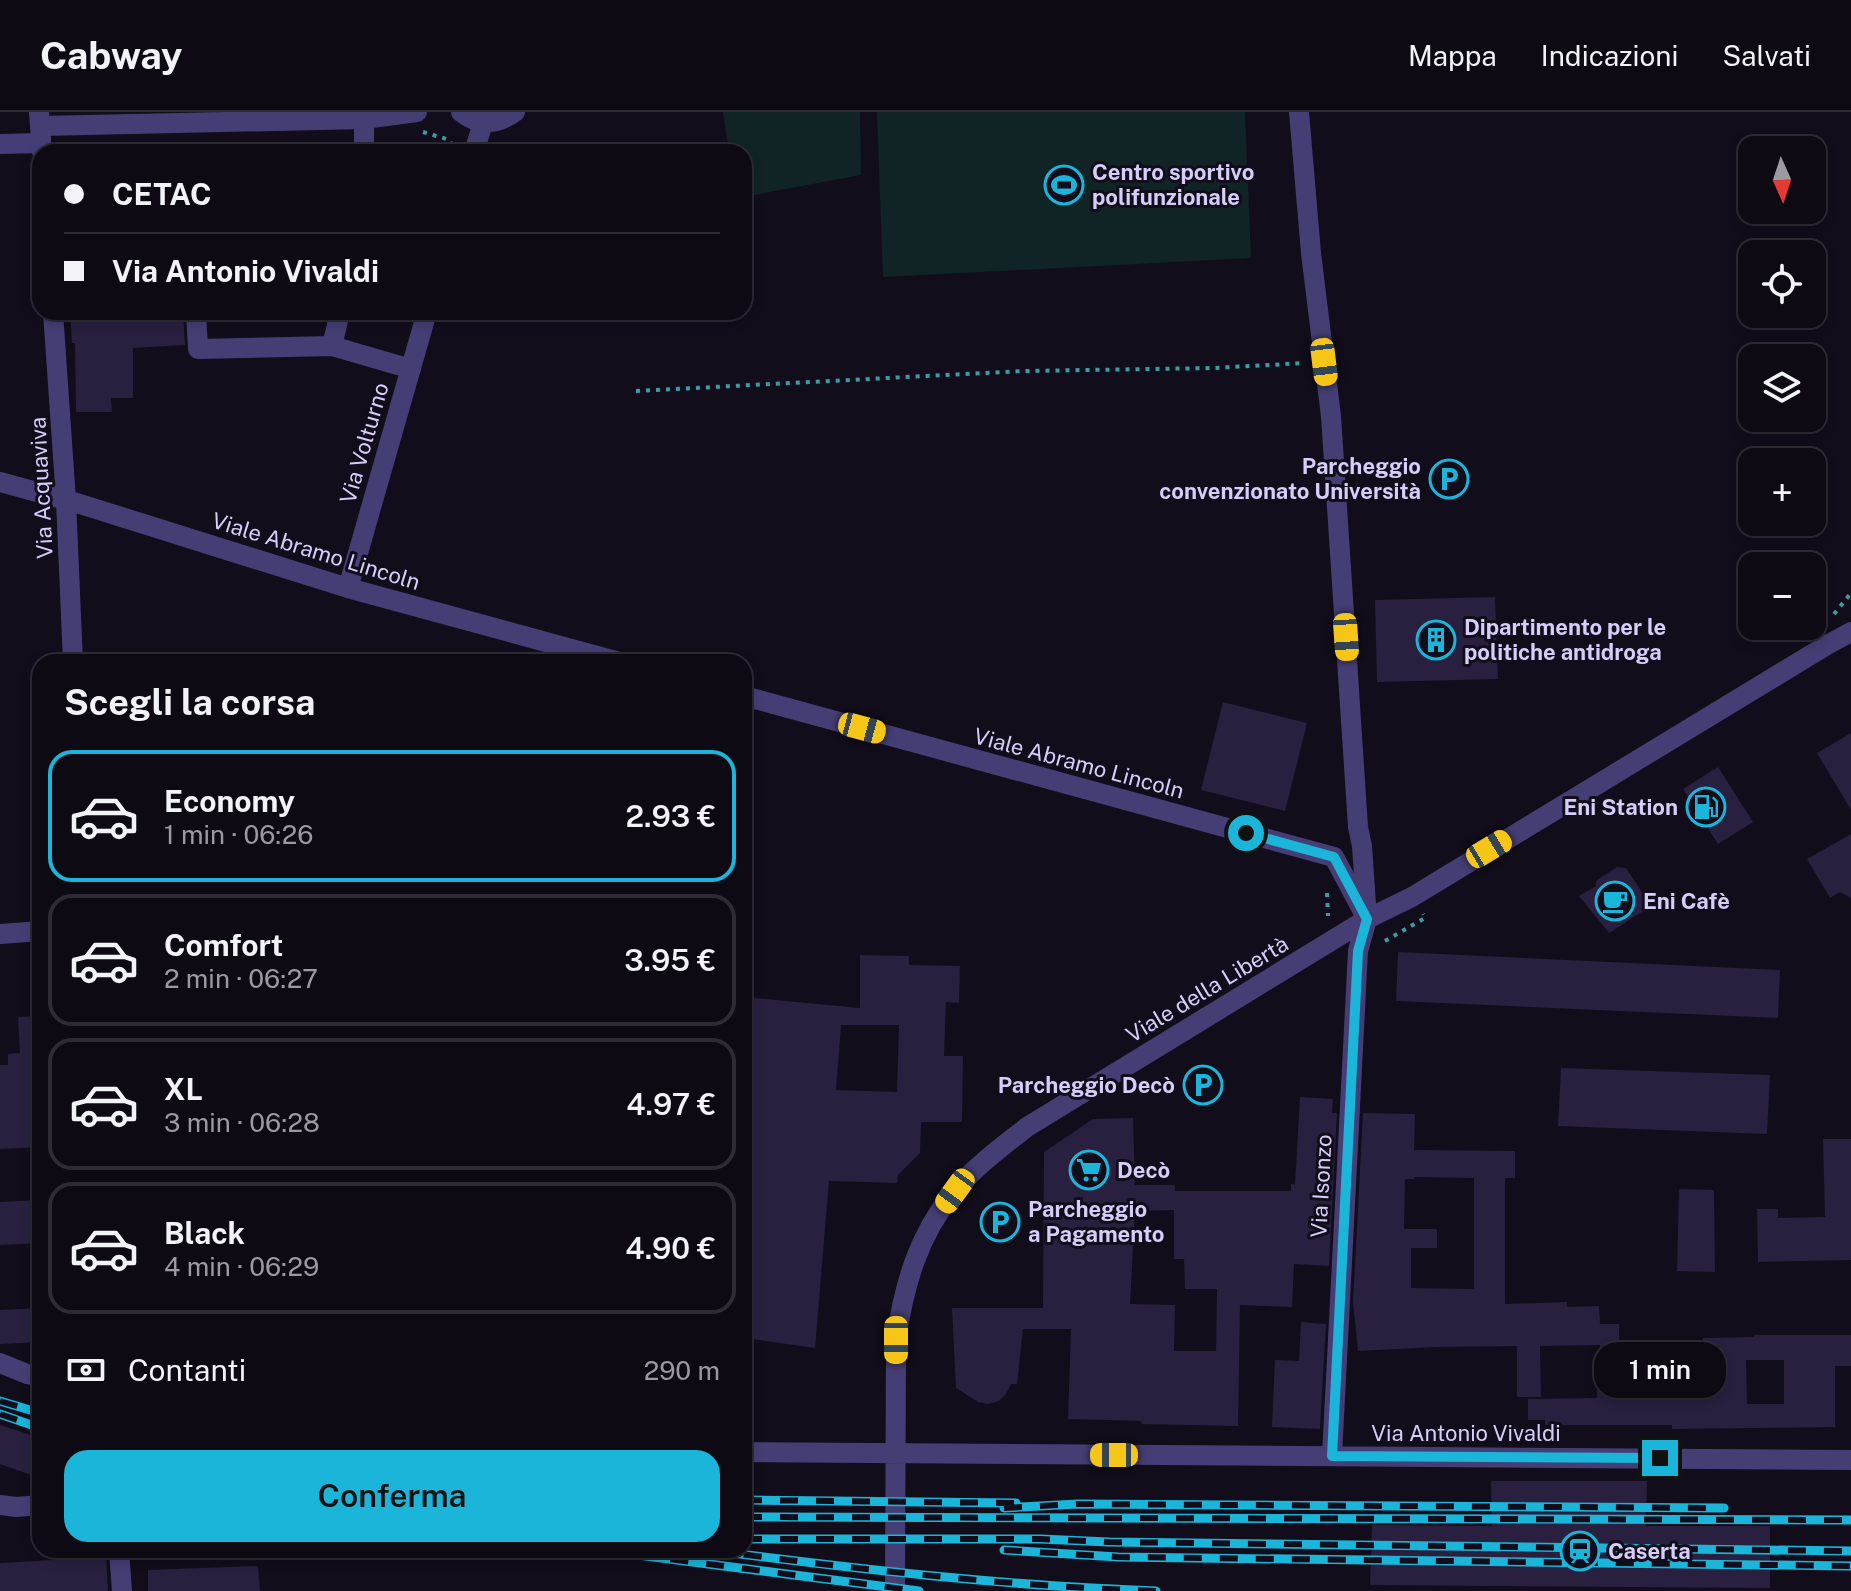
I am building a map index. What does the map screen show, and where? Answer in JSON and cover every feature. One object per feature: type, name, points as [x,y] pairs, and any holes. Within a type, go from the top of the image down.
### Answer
[{"type":"street","points":[[0,144],[40,133],[364,119],[417,112]]},
{"type":"street","points":[[461,112],[483,123],[507,118],[515,112]]},
{"type":"street","name":"Via Isonzo","points":[[1299,112],[1311,253],[1331,416],[1358,827],[1367,919],[1332,1456]]},
{"type":"street","points":[[364,119],[364,144]]},
{"type":"street","points":[[476,144],[483,123]]},
{"type":"street","name":"Via Acquaviva","points":[[54,320],[73,654]]},
{"type":"street","points":[[196,320],[198,349],[332,346],[411,369]]},
{"type":"street","points":[[332,346],[338,320]]},
{"type":"street","name":"Via Volturno","points":[[348,588],[425,320]]},
{"type":"street","name":"Viale Abramo Lincoln","points":[[0,482],[348,588],[590,654]]},
{"type":"street","points":[[1827,645],[1851,621]]},
{"type":"street","name":"Viale della Libertà","points":[[895,1591],[896,1340],[901,1304],[920,1247],[955,1191],[988,1158],[1027,1127],[1330,941],[1412,897],[1851,632]]},
{"type":"street","name":"Viale Abramo Lincoln","points":[[752,698],[1334,857],[1367,919]]},
{"type":"street","points":[[0,934],[32,932]]},
{"type":"street","points":[[0,1363],[32,1375]]},
{"type":"street","name":"Via Antonio Vivaldi","points":[[752,1452],[1851,1460]]},
{"type":"street","points":[[0,1505],[32,1506]]},
{"type":"street","points":[[120,1558],[122,1591]]},
{"type":"path","points":[[636,391],[1023,371],[1214,368],[1324,362]]},
{"type":"path","points":[[1829,622],[1851,593]]},
{"type":"path","points":[[1323,887],[1328,895],[1329,913],[1323,929],[1330,941]]},
{"type":"path","points":[[1364,949],[1425,918],[1412,897]]},
{"type":"green space","points":[[723,112],[860,112],[861,175],[752,195],[752,144],[728,144]]},
{"type":"green space","name":"Centro sportivo polifunzionale","points":[[877,112],[1245,112],[1251,258],[883,277]]},
{"type":"building","points":[[71,320],[183,320],[185,345],[133,348],[133,398],[111,398],[112,412],[76,412],[75,343],[72,343]]},
{"type":"building","name":"Dipartimento per le politiche antidroga","points":[[1495,597],[1498,679],[1377,682],[1375,600]]},
{"type":"building","points":[[1223,702],[1307,723],[1285,811],[1201,790]]},
{"type":"building","points":[[1851,733],[1851,810],[1817,753]]},
{"type":"building","points":[[1718,767],[1753,822],[1718,844],[1683,789]]},
{"type":"building","points":[[1851,834],[1851,898],[1840,892],[1830,898],[1807,859]]},
{"type":"building","name":"Eni Cafè","points":[[1617,867],[1626,868],[1651,906],[1609,933],[1579,896]]},
{"type":"building","points":[[1398,952],[1780,970],[1778,1018],[1396,1001]]},
{"type":"building","points":[[860,955],[909,956],[909,965],[960,966],[959,1003],[946,1002],[944,1056],[963,1056],[962,1122],[921,1122],[920,1153],[898,1175],[897,1183],[829,1181],[815,1348],[752,1339],[752,998],[860,1008]],"holes":[[[841,1025],[899,1025],[897,1092],[836,1090]]]},
{"type":"building","points":[[32,1016],[32,1147],[0,1149],[0,1065],[8,1065],[8,1054],[20,1053],[18,1017]]},
{"type":"building","points":[[1561,1068],[1770,1075],[1767,1134],[1558,1126]]},
{"type":"building","points":[[1300,1097],[1333,1099],[1332,1113],[1337,1113],[1329,1266],[1294,1264],[1292,1307],[1240,1305],[1238,1426],[1068,1419],[1071,1329],[1023,1329],[1017,1384],[1011,1384],[999,1401],[988,1404],[978,1402],[956,1388],[952,1308],[1043,1308],[1044,1152],[1093,1119],[1133,1118],[1135,1185],[1175,1185],[1175,1191],[1291,1191],[1291,1184],[1295,1185]],"holes":[[[1174,1210],[1174,1259],[1184,1259],[1185,1289],[1217,1289],[1216,1351],[1174,1351],[1175,1305],[1130,1304],[1135,1211]]]},
{"type":"building","points":[[1363,1113],[1415,1114],[1414,1150],[1515,1151],[1515,1178],[1505,1178],[1505,1304],[1567,1302],[1567,1307],[1599,1306],[1600,1324],[1619,1324],[1619,1340],[1643,1340],[1643,1382],[1666,1382],[1666,1389],[1704,1389],[1703,1338],[1851,1335],[1851,1366],[1835,1366],[1835,1427],[1672,1429],[1672,1425],[1545,1425],[1545,1420],[1528,1420],[1528,1399],[1597,1398],[1600,1345],[1540,1346],[1541,1397],[1517,1397],[1517,1346],[1358,1351],[1353,1302]],"holes":[[[1474,1178],[1474,1289],[1411,1288],[1411,1248],[1437,1248],[1437,1229],[1404,1229],[1405,1179]],[[1746,1360],[1784,1360],[1784,1404],[1747,1404]]]},
{"type":"building","points":[[1823,1139],[1851,1139],[1851,1260],[1758,1262],[1757,1209],[1778,1209],[1778,1218],[1825,1217]]},
{"type":"building","points":[[1679,1189],[1714,1190],[1715,1272],[1677,1271]]},
{"type":"building","points":[[32,1200],[32,1243],[0,1245],[0,1202]]},
{"type":"building","points":[[32,1308],[32,1342],[0,1344],[0,1310]]},
{"type":"building","points":[[1301,1322],[1326,1324],[1320,1429],[1272,1427],[1275,1360],[1299,1361]]},
{"type":"building","points":[[0,1425],[32,1435],[32,1475],[0,1464]]},
{"type":"building","points":[[1491,1481],[1647,1481],[1646,1526],[1770,1526],[1770,1588],[1370,1585],[1372,1525],[1492,1526]]},
{"type":"building","points":[[106,1558],[108,1591],[0,1591],[0,1563]]},
{"type":"building","points":[[258,1566],[260,1591],[148,1591],[148,1570]]},
{"type":"railway","points":[[0,1401],[32,1411]]},
{"type":"railway","points":[[0,1414],[32,1425]]},
{"type":"railway","points":[[752,1500],[1016,1503]]},
{"type":"railway","points":[[1004,1508],[1078,1504],[1724,1508]]},
{"type":"railway","points":[[752,1517],[1851,1520]]},
{"type":"railway","points":[[752,1539],[1040,1539],[1851,1551]]},
{"type":"railway","points":[[1004,1550],[1118,1557],[1851,1566]]},
{"type":"railway","points":[[752,1556],[932,1576],[1156,1591]]},
{"type":"railway","points":[[661,1558],[919,1591]]},
{"type":"place","name":"Centro sportivo polifunzionale","points":[[1064,185]]},
{"type":"place","name":"Parcheggio convenzionato Università","points":[[1449,479]]},
{"type":"place","name":"Dipartimento per le politiche antidroga","points":[[1436,640]]},
{"type":"place","name":"Eni Station","points":[[1706,807]]},
{"type":"place","name":"Eni Cafè","points":[[1615,901]]},
{"type":"place","name":"Parcheggio Decò","points":[[1203,1085]]},
{"type":"place","name":"Decò","points":[[1089,1170]]},
{"type":"place","name":"Parcheggio a Pagamento","points":[[1000,1222]]},
{"type":"place","name":"Caserta","points":[[1580,1551]]},
{"type":"route","points":[[1246,833],[1334,857],[1367,919],[1358,951],[1332,1456],[1660,1458]]}]
